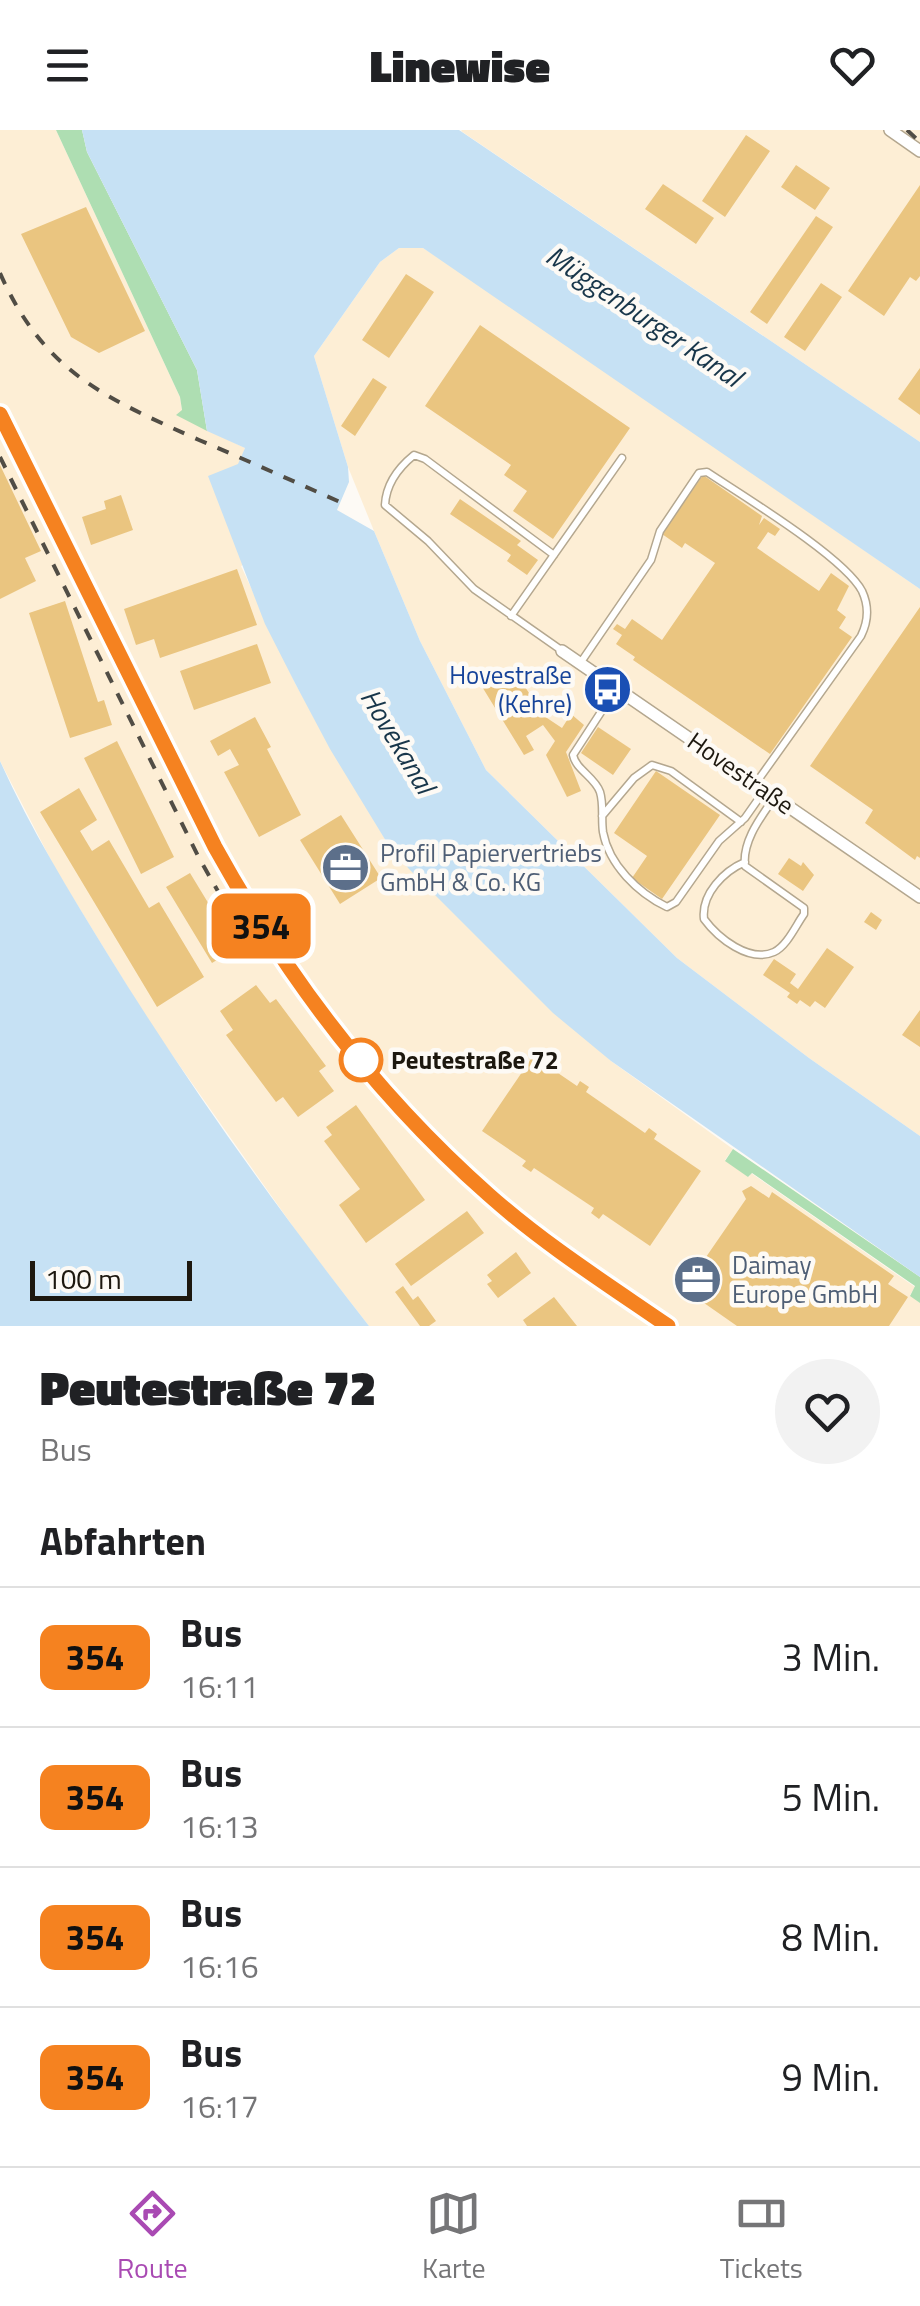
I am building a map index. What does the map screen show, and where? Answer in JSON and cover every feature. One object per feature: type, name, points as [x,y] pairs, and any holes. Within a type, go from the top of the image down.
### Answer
[{"type":"street","points":[[890,130],[920,151]]},
{"type":"street","points":[[0,414],[206,830],[253,915],[291,972],[385,1090],[444,1154],[520,1220],[668,1326]]},
{"type":"street","name":"Hovestraße","points":[[562,651],[920,897]]},
{"type":"lane","points":[[554,555],[414,454],[402,464],[385,491],[385,505],[428,541],[463,580],[562,651]]},
{"type":"lane","points":[[512,616],[622,458]]},
{"type":"lane","points":[[580,663],[652,560],[660,531],[699,473],[707,472],[785,525],[838,564],[863,593],[867,620],[861,636],[765,790],[667,908],[620,871],[609,852],[600,790],[574,762],[573,755],[617,687]]},
{"type":"lane","points":[[602,816],[634,778],[652,765],[672,771],[741,822]]},
{"type":"lane","points":[[745,862],[765,790]]},
{"type":"lane","points":[[745,862],[754,873],[804,908],[804,914],[772,953],[748,954],[704,919],[707,900],[719,881],[731,868],[745,862]]},
{"type":"shaded area","points":[[0,130],[56,130],[180,397],[182,411],[178,415],[245,448],[243,453],[342,497],[338,507],[241,566],[296,685],[389,846],[611,1061],[733,1149],[725,1160],[749,1177],[751,1173],[915,1287],[910,1295],[920,1303],[920,1326],[369,1326],[306,1245],[151,1025],[56,870],[0,761]]},
{"type":"shaded area","points":[[462,130],[920,130],[920,442],[461,131]]},
{"type":"shaded area","points":[[399,248],[423,248],[478,283],[920,589],[920,1136],[677,958],[486,770],[420,641],[374,531],[348,467],[314,356],[380,262]]},
{"type":"green space","points":[[56,130],[82,130],[87,152],[197,370],[207,431],[176,415],[182,410],[180,397]]},
{"type":"green space","points":[[733,1149],[920,1277],[920,1303],[910,1296],[915,1286],[752,1173],[748,1177],[725,1161]]},
{"type":"water","points":[[82,130],[459,130],[920,442],[920,589],[423,248],[399,248],[380,262],[314,356],[348,467],[349,482],[337,510],[374,531],[420,641],[486,770],[677,958],[920,1136],[920,1277],[611,1061],[553,1013],[389,846],[330,749],[265,624],[208,476],[238,464],[245,448],[207,431],[197,370],[87,152]]},
{"type":"water","points":[[0,761],[64,883],[168,1049],[266,1190],[369,1326],[0,1326]]},
{"type":"building","points":[[746,135],[770,151],[725,217],[702,201]]},
{"type":"building","points":[[796,165],[830,188],[815,210],[781,187]]},
{"type":"building","points":[[663,184],[714,218],[696,244],[645,209]]},
{"type":"building","points":[[920,185],[920,276],[916,281],[910,277],[884,316],[848,291]]},
{"type":"building","points":[[86,207],[145,331],[99,353],[71,337],[21,234]]},
{"type":"building","points":[[816,216],[833,227],[767,324],[750,312]]},
{"type":"building","points":[[406,274],[434,292],[389,358],[362,340]]},
{"type":"building","points":[[821,283],[842,297],[805,351],[784,337]]},
{"type":"building","points":[[480,325],[630,428],[553,539],[513,511],[527,491],[504,475],[511,465],[425,406]]},
{"type":"building","points":[[920,368],[920,415],[898,399]]},
{"type":"building","points":[[373,378],[387,387],[355,436],[341,426]]},
{"type":"building","points":[[0,465],[41,551],[25,558],[36,581],[0,599]]},
{"type":"building","points":[[703,475],[762,516],[759,525],[764,518],[780,529],[775,536],[768,532],[757,548],[819,591],[831,573],[849,586],[837,610],[846,617],[839,628],[852,637],[770,754],[633,660],[635,657],[616,644],[622,635],[613,629],[617,624],[625,629],[632,619],[662,640],[715,563],[685,543],[682,548],[662,534]]},
{"type":"building","points":[[121,495],[133,530],[91,545],[82,517],[106,509],[104,501]]},
{"type":"building","points":[[460,499],[521,541],[517,545],[538,560],[527,575],[507,561],[511,555],[450,514]]},
{"type":"building","points":[[237,569],[257,625],[160,658],[154,639],[136,645],[124,609]]},
{"type":"building","points":[[65,601],[98,702],[104,700],[112,725],[70,738],[29,613]]},
{"type":"building","points":[[920,607],[920,858],[915,860],[865,823],[873,810],[810,766]]},
{"type":"building","points":[[257,644],[271,683],[194,710],[180,671]]},
{"type":"building","points":[[512,667],[544,716],[562,728],[571,714],[584,725],[566,752],[581,791],[567,797],[546,755],[555,741],[543,725],[526,736],[534,750],[524,755],[481,685]]},
{"type":"building","points":[[255,717],[301,815],[259,837],[224,772],[239,765],[230,749],[218,756],[210,741]]},
{"type":"building","points":[[598,727],[631,749],[613,775],[581,753]]},
{"type":"building","points":[[117,741],[174,857],[141,874],[84,758]]},
{"type":"building","points":[[656,771],[720,815],[662,899],[632,878],[647,856],[614,833]]},
{"type":"building","points":[[79,788],[97,820],[80,831],[92,851],[109,840],[149,908],[159,902],[204,977],[157,1007],[40,812]]},
{"type":"building","points":[[341,815],[381,878],[340,904],[300,840]]},
{"type":"building","points":[[789,858],[801,866],[803,862],[814,875],[803,891],[778,874]]},
{"type":"building","points":[[190,873],[241,957],[232,963],[225,955],[212,963],[166,887]]},
{"type":"building","points":[[871,912],[882,920],[876,930],[864,922]]},
{"type":"building","points":[[827,948],[854,967],[825,1008],[815,1001],[810,1007],[800,1000],[797,1004],[787,997],[790,993],[763,975],[774,959],[796,974],[790,983],[798,989]]},
{"type":"building","points":[[256,985],[270,1003],[276,999],[326,1066],[319,1071],[334,1091],[298,1117],[283,1097],[276,1102],[226,1035],[233,1030],[220,1011]]},
{"type":"building","points":[[920,1010],[920,1047],[902,1035]]},
{"type":"building","points":[[533,1056],[577,1086],[580,1081],[589,1087],[586,1092],[645,1133],[649,1128],[657,1134],[654,1139],[701,1171],[650,1246],[603,1214],[599,1219],[591,1213],[594,1208],[534,1168],[531,1172],[522,1166],[526,1161],[482,1131]]},
{"type":"building","points":[[356,1105],[425,1200],[366,1243],[339,1205],[360,1189],[324,1141],[332,1135],[326,1127]]},
{"type":"building","points":[[751,1186],[769,1198],[772,1192],[894,1276],[888,1284],[908,1297],[889,1326],[737,1326],[684,1289],[746,1199],[742,1191]]},
{"type":"building","points":[[467,1211],[484,1233],[411,1286],[395,1264]]},
{"type":"building","points":[[516,1252],[531,1273],[498,1298],[487,1284],[492,1281],[487,1275]]},
{"type":"building","points":[[403,1286],[413,1300],[418,1296],[436,1321],[420,1326],[395,1292]]},
{"type":"building","points":[[554,1297],[577,1326],[527,1326],[523,1320]]},
{"type":"railway","points":[[907,130],[920,142]]},
{"type":"railway","points":[[0,273],[37,335],[81,378],[135,410],[340,502]]},
{"type":"railway","points":[[0,457],[198,856],[237,925]]},
{"type":"bus line","name":"354","points":[[0,414],[215,847],[291,972],[385,1090],[444,1154],[564,1254],[668,1326]]},
{"type":"place","name":"Hovestraße (Kehre)","points":[[607,689]]},
{"type":"place","name":"Profil Papiervertriebs GmbH & Co. KG","points":[[345,867]]},
{"type":"place","name":"Peutestraße 72","points":[[361,1060]]},
{"type":"place","name":"Daimay Europe GmbH","points":[[697,1279]]},
{"type":"water label","name":"Müggenburger Kanal","points":[[644,316]]},
{"type":"water label","name":"Hovekanal","points":[[398,741]]}]
